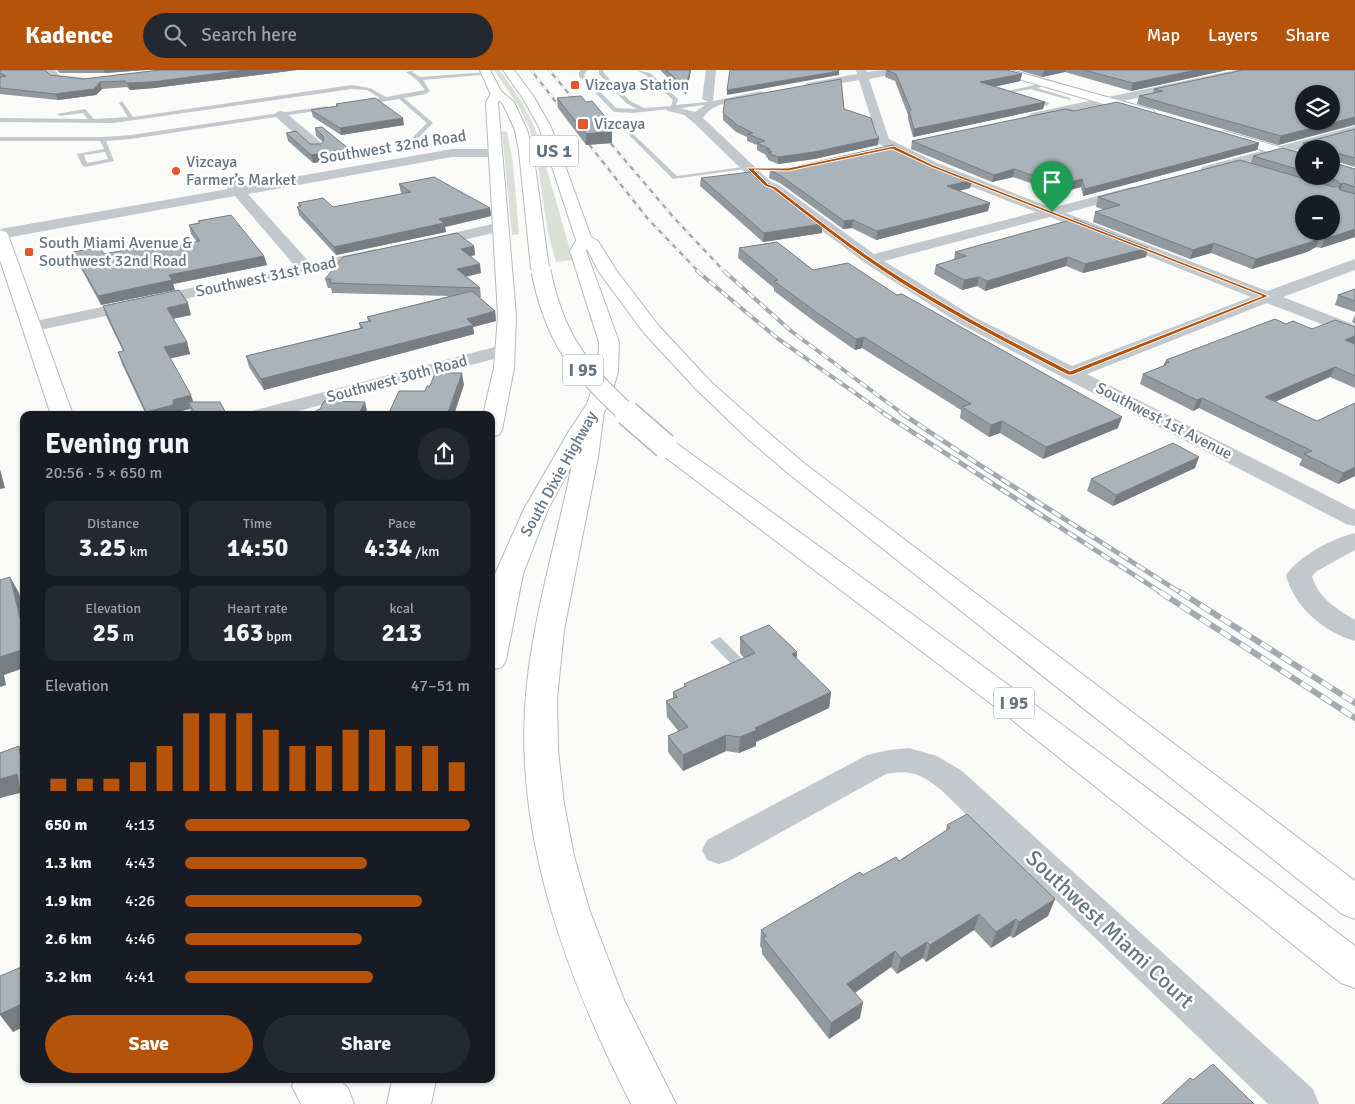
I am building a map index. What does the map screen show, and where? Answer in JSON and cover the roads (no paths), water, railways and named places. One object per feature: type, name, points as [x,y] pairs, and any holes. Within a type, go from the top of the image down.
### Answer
[{"type":"main road","name":"South Dixie Highway","points":[[495,640],[507,582],[524,536],[580,431],[594,412],[605,384],[609,355],[609,342],[578,251],[584,240],[545,127],[528,97],[508,70]]},
{"type":"main road","points":[[999,70],[1106,101],[1163,112],[1128,96],[1034,70]]},
{"type":"main road","points":[[487,72],[496,93],[483,137],[496,153],[506,297],[506,350],[495,412]]},
{"type":"main road","name":"I 95","points":[[496,93],[508,102],[521,130],[526,151],[540,268],[551,313],[568,348],[579,365],[609,397],[665,446],[997,691],[1128,791],[1355,970]]},
{"type":"main road","points":[[1279,151],[1214,126],[1295,149]]},
{"type":"main road","points":[[0,235],[61,411]]},
{"type":"main road","name":"I 95","points":[[584,240],[592,244],[608,272],[651,329],[704,386],[756,434],[797,469],[1355,903]]},
{"type":"main road","points":[[594,412],[547,645],[541,698],[543,760],[547,803],[559,864],[579,934],[609,1014],[628,1056],[654,1104]]},
{"type":"main road","points":[[409,1104],[413,1083]]},
{"type":"street","points":[[49,70],[56,78],[73,81],[95,80]]},
{"type":"street","points":[[697,119],[702,110],[712,101],[711,70]]},
{"type":"street","points":[[797,88],[862,73],[900,70]]},
{"type":"street","points":[[1015,121],[1251,70]]},
{"type":"street","points":[[862,73],[883,141],[892,147],[923,162],[1355,331]]},
{"type":"street","points":[[825,83],[851,86],[868,92]]},
{"type":"street","points":[[670,95],[712,101],[768,93]]},
{"type":"street","name":"Southwest 1st Avenue","points":[[672,109],[688,113],[697,119],[766,185],[775,177],[871,260],[968,321],[1355,519]]},
{"type":"street","points":[[281,115],[318,147]]},
{"type":"street","points":[[1332,140],[1351,133]]},
{"type":"street","name":"Southwest 32nd Road","points":[[0,235],[483,137]]},
{"type":"street","points":[[873,151],[911,143]]},
{"type":"street","points":[[1195,173],[1279,151],[1295,151]]},
{"type":"street","name":"Southwest 32nd Road","points":[[0,223],[452,153],[496,153]]},
{"type":"street","points":[[234,187],[307,269]]},
{"type":"street","points":[[871,260],[1141,188]]},
{"type":"street","points":[[413,246],[501,228]]},
{"type":"street","name":"Southwest 31st Road","points":[[31,327],[394,250]]},
{"type":"street","points":[[1070,374],[1267,296],[1355,264]]},
{"type":"street","name":"Southwest 30th Road","points":[[274,411],[506,350]]},
{"type":"street","points":[[1355,540],[1308,565],[1299,575],[1300,586],[1310,600],[1328,615],[1355,632]]},
{"type":"street","name":"Southwest Miami Court","points":[[719,850],[878,764],[898,759],[917,761],[934,767],[951,780],[1298,1104]]},
{"type":"lane","points":[[354,104],[424,93],[428,90],[420,80],[408,72],[413,70]]},
{"type":"lane","points":[[585,70],[581,72],[581,75],[611,108],[624,111],[672,109],[712,101]]},
{"type":"lane","points":[[601,70],[601,74],[628,102],[645,110]]},
{"type":"lane","points":[[638,70],[648,74],[676,100],[672,109]]},
{"type":"lane","points":[[420,80],[487,72]]},
{"type":"lane","points":[[1046,104],[1008,92],[1048,84]]},
{"type":"lane","points":[[41,120],[92,121],[132,119],[344,88],[368,89],[385,99]]},
{"type":"lane","points":[[1030,88],[1068,99]]},
{"type":"lane","points":[[400,97],[430,123],[416,137],[426,148]]},
{"type":"lane","points":[[122,103],[132,119]]},
{"type":"lane","points":[[0,120],[12,119],[32,129],[102,139],[147,136],[337,107]]},
{"type":"lane","points":[[0,139],[32,129],[41,120],[50,116],[85,111],[92,121]]},
{"type":"lane","points":[[632,134],[675,178],[750,168]]},
{"type":"lane","points":[[102,139],[107,150]]},
{"type":"lane","points":[[1232,163],[1250,168]]},
{"type":"railway","points":[[531,70],[566,115]]},
{"type":"railway","points":[[549,70],[580,107]]},
{"type":"railway","points":[[601,132],[675,219],[724,271]]},
{"type":"railway","points":[[580,133],[648,219],[699,272]]},
{"type":"railway","points":[[697,271],[777,338],[885,414]]},
{"type":"railway","points":[[724,271],[791,331],[903,414]]},
{"type":"railway","points":[[883,413],[1162,593]]},
{"type":"railway","points":[[901,413],[1181,593]]},
{"type":"railway","points":[[1160,592],[1355,718]]},
{"type":"railway","points":[[1180,592],[1355,703]]},
{"type":"place","name":"Vizcaya Station","points":[[575,85]]},
{"type":"place","name":"Vizcaya","points":[[583,124]]},
{"type":"place","name":"Vizcaya Farmer’s Market","points":[[176,171]]},
{"type":"place","name":"South Miami Avenue & Southwest 32nd Road","points":[[29,252]]}]
